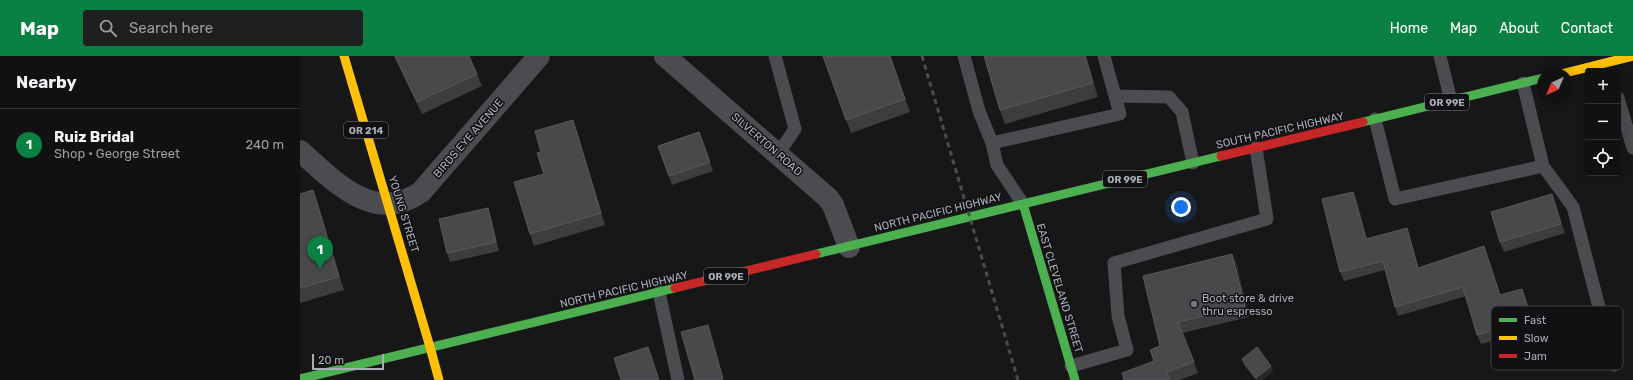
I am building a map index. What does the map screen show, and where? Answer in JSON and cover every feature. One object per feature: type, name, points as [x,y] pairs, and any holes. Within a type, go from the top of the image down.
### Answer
[{"type":"main road","name":"YOUNG STREET","points":[[344,56],[439,380]]},
{"type":"main road","points":[[1573,72],[1609,67],[1633,56]]},
{"type":"main road","name":"SOUTH PACIFIC HIGHWAY","points":[[1023,204],[1537,80]]},
{"type":"main road","name":"NORTH PACIFIC HIGHWAY","points":[[300,379],[1023,204]]},
{"type":"main road","name":"EAST CLEVELAND STREET","points":[[1023,204],[1075,380]]},
{"type":"street","name":"BIRDS EYE AVENUE","points":[[388,204],[406,201],[421,192],[540,56]]},
{"type":"street","name":"SILVERTON ROAD","points":[[666,56],[828,198],[833,205],[849,247]]},
{"type":"street","points":[[300,151],[334,181],[355,196],[362,200],[388,204]]},
{"type":"lane","points":[[775,56],[795,129],[778,154]]},
{"type":"lane","points":[[964,56],[979,111],[992,143],[997,165],[1023,204]]},
{"type":"lane","points":[[992,143],[1120,114],[1104,56]]},
{"type":"lane","points":[[1440,56],[1451,101]]},
{"type":"lane","points":[[1523,83],[1543,166],[1573,207],[1599,306]]},
{"type":"lane","points":[[1115,96],[1169,97],[1182,112],[1193,163]]},
{"type":"lane","points":[[1620,104],[1633,148]]},
{"type":"lane","points":[[1375,119],[1395,199],[1543,166]]},
{"type":"lane","points":[[1071,366],[1127,350],[1118,316],[1114,262],[1267,219],[1256,148]]},
{"type":"lane","points":[[659,292],[678,380]]},
{"type":"building","points":[[395,56],[469,56],[477,74],[417,102]]},
{"type":"building","points":[[823,56],[890,56],[905,99],[846,120]]},
{"type":"building","points":[[984,56],[1085,56],[1093,83],[1000,110]]},
{"type":"building","points":[[573,120],[601,213],[530,234],[514,182],[544,174],[537,153],[541,152],[535,131]]},
{"type":"building","points":[[699,132],[710,162],[669,176],[658,146]]},
{"type":"building","points":[[313,190],[339,277],[300,288],[300,194]]},
{"type":"building","points":[[1353,192],[1366,239],[1407,228],[1418,268],[1484,246],[1500,295],[1522,289],[1527,306],[1491,306],[1491,331],[1477,335],[1463,287],[1395,307],[1383,261],[1340,272],[1322,199]]},
{"type":"building","points":[[1552,194],[1561,224],[1500,242],[1491,212]]},
{"type":"building","points":[[488,208],[496,242],[447,253],[439,219]]},
{"type":"building","points":[[1232,254],[1245,306],[1178,322],[1194,362],[1167,372],[1170,380],[1124,380],[1122,373],[1154,361],[1150,350],[1160,346],[1143,276]]},
{"type":"building","points":[[708,325],[723,379],[695,380],[681,332]]},
{"type":"building","points":[[648,347],[659,380],[621,380],[614,358]]},
{"type":"building","points":[[1257,347],[1271,366],[1256,378],[1242,359]]},
{"type":"railway","points":[[922,56],[1018,380]]},
{"type":"traffic: fast","points":[[1363,122],[1537,79]]},
{"type":"traffic: fast","points":[[816,254],[1221,156]]},
{"type":"traffic: fast","points":[[1023,204],[1075,380]]},
{"type":"traffic: fast","points":[[300,379],[675,288]]},
{"type":"traffic: slow","points":[[344,56],[430,347]]},
{"type":"traffic: slow","points":[[1573,71],[1633,56]]},
{"type":"traffic: slow","points":[[430,347],[439,380]]},
{"type":"traffic: jam","points":[[1221,156],[1363,122]]},
{"type":"traffic: jam","points":[[675,288],[816,254]]},
{"type":"place","name":"Ruiz Bridal","points":[[320,269]]},
{"type":"place","name":"Boot store & drive thru espresso","points":[[1194,304]]}]
